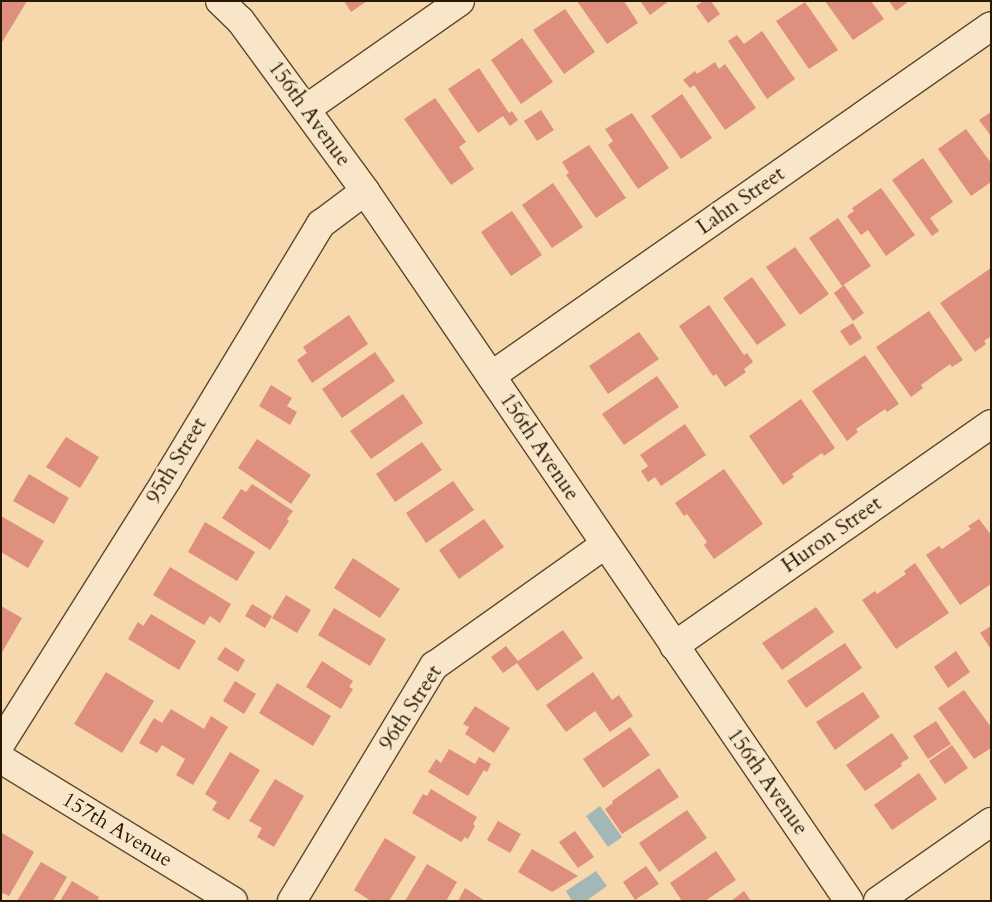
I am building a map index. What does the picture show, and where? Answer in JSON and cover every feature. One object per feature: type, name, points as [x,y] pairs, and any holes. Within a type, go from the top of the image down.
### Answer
[{"type":"street","name":"156th Avenue","points":[[220,1],[240,20],[306,108],[850,901]]},
{"type":"street","points":[[306,108],[460,1]]},
{"type":"street","name":"Lahn Street","points":[[491,376],[991,26]]},
{"type":"street","name":"95th Street","points":[[1,743],[167,479],[321,224],[364,191]]},
{"type":"street","name":"Huron Street","points":[[674,646],[991,424]]},
{"type":"street","name":"96th Street","points":[[292,901],[434,666],[604,545]]},
{"type":"street","name":"157th Avenue","points":[[1,759],[233,901]]},
{"type":"street","points":[[878,901],[991,822]]},
{"type":"shaded area","points":[[600,806],[622,837],[608,847],[586,816]]},
{"type":"shaded area","points":[[596,871],[607,886],[586,901],[572,901],[566,891]]},
{"type":"building","points":[[1,1],[27,1],[1,44]]},
{"type":"building","points":[[344,1],[367,1],[351,12]]},
{"type":"building","points":[[577,1],[624,1],[638,23],[607,44]]},
{"type":"building","points":[[640,1],[669,1],[650,15]]},
{"type":"building","points":[[703,1],[711,1],[720,14],[708,23],[696,6]]},
{"type":"building","points":[[825,1],[871,1],[884,19],[853,40]]},
{"type":"building","points":[[889,1],[909,1],[896,11]]},
{"type":"building","points":[[805,2],[838,50],[809,69],[776,21]]},
{"type":"building","points":[[565,9],[595,52],[564,74],[533,30]]},
{"type":"building","points":[[762,31],[795,79],[767,99],[728,41],[737,35],[744,44]]},
{"type":"building","points":[[522,38],[553,82],[521,104],[491,60]]},
{"type":"building","points":[[715,62],[719,69],[725,64],[756,108],[725,130],[694,85],[690,88],[683,80],[695,71],[697,74]]},
{"type":"building","points":[[479,68],[509,113],[512,111],[518,120],[510,126],[503,116],[478,133],[448,89]]},
{"type":"building","points":[[682,94],[712,138],[681,159],[651,116]]},
{"type":"building","points":[[435,98],[466,142],[459,147],[474,169],[451,185],[404,119]]},
{"type":"building","points":[[541,110],[554,130],[537,141],[524,121]]},
{"type":"building","points":[[991,112],[991,136],[979,120]]},
{"type":"building","points":[[632,113],[669,168],[638,189],[608,145],[613,141],[605,129]]},
{"type":"building","points":[[966,129],[991,163],[991,182],[971,196],[938,149]]},
{"type":"building","points":[[589,145],[626,198],[596,218],[566,175],[569,173],[562,162]]},
{"type":"building","points":[[923,158],[953,202],[930,218],[939,231],[932,236],[892,180]]},
{"type":"building","points":[[553,183],[583,227],[552,248],[522,205]]},
{"type":"building","points":[[881,188],[915,235],[886,256],[868,230],[861,235],[847,216],[854,211],[852,208]]},
{"type":"building","points":[[512,211],[542,255],[511,276],[481,232]]},
{"type":"building","points":[[838,218],[871,266],[842,286],[809,238]]},
{"type":"building","points":[[795,247],[829,294],[800,315],[766,267]]},
{"type":"building","points":[[991,268],[991,336],[984,341],[986,344],[975,352],[940,303]]},
{"type":"building","points":[[752,277],[786,325],[757,345],[723,298]]},
{"type":"building","points":[[844,285],[864,313],[853,321],[834,293]]},
{"type":"building","points":[[709,305],[744,355],[747,353],[753,362],[744,369],[746,372],[725,387],[716,374],[713,376],[679,326]]},
{"type":"building","points":[[929,311],[963,360],[952,367],[950,364],[921,385],[923,388],[911,397],[876,347]]},
{"type":"building","points":[[349,315],[368,344],[312,383],[297,360],[307,353],[303,347]]},
{"type":"building","points":[[853,323],[862,338],[850,346],[840,331]]},
{"type":"building","points":[[639,332],[659,359],[608,394],[589,366]]},
{"type":"building","points":[[375,352],[395,381],[342,418],[322,389]]},
{"type":"building","points":[[865,355],[899,404],[887,412],[885,409],[856,429],[858,432],[847,441],[812,391]]},
{"type":"building","points":[[657,376],[679,407],[624,445],[602,414]]},
{"type":"building","points":[[271,385],[292,398],[287,406],[297,412],[290,425],[259,406]]},
{"type":"building","points":[[403,394],[423,423],[371,459],[350,431]]},
{"type":"building","points":[[801,399],[835,448],[824,456],[822,453],[792,474],[794,477],[783,485],[749,436]]},
{"type":"building","points":[[685,424],[706,455],[661,486],[655,477],[648,482],[641,471],[648,466],[640,455]]},
{"type":"building","points":[[66,437],[99,457],[80,488],[46,467]]},
{"type":"building","points":[[257,439],[311,475],[291,504],[238,468]]},
{"type":"building","points":[[422,442],[442,470],[395,502],[376,474]]},
{"type":"building","points":[[724,469],[763,524],[714,559],[704,545],[707,542],[687,514],[684,516],[675,503]]},
{"type":"building","points":[[29,474],[69,498],[54,524],[13,501]]},
{"type":"building","points":[[453,481],[474,510],[426,543],[406,513]]},
{"type":"building","points":[[252,484],[293,511],[287,519],[289,521],[270,550],[222,518],[241,489],[246,492]]},
{"type":"building","points":[[1,516],[44,541],[28,568],[1,552]]},
{"type":"building","points":[[484,519],[504,547],[459,579],[439,550]]},
{"type":"building","points":[[979,519],[991,535],[991,584],[960,605],[926,555],[939,546],[942,549],[971,529],[968,526]]},
{"type":"building","points":[[205,522],[255,552],[237,581],[188,552]]},
{"type":"building","points":[[353,558],[400,589],[380,618],[334,588]]},
{"type":"building","points":[[915,563],[949,613],[896,649],[862,600],[875,591],[877,594],[906,574],[904,571]]},
{"type":"building","points":[[170,567],[231,604],[220,623],[210,616],[204,625],[153,595]]},
{"type":"building","points":[[286,595],[311,610],[297,633],[272,618]]},
{"type":"building","points":[[252,604],[272,616],[265,628],[245,616]]},
{"type":"building","points":[[1,606],[22,618],[1,654]]},
{"type":"building","points":[[816,607],[834,632],[782,670],[762,643]]},
{"type":"building","points":[[334,608],[386,639],[370,666],[318,635]]},
{"type":"building","points":[[151,614],[196,641],[179,670],[128,639],[138,622],[143,626]]},
{"type":"building","points":[[991,626],[991,649],[980,633]]},
{"type":"building","points":[[563,630],[583,658],[537,691],[517,663],[503,673],[491,657],[506,646],[518,661]]},
{"type":"building","points":[[845,643],[862,668],[806,708],[787,681]]},
{"type":"building","points":[[225,647],[245,660],[238,672],[217,659]]},
{"type":"building","points":[[956,651],[970,672],[948,688],[934,667]]},
{"type":"building","points":[[322,661],[353,681],[349,687],[353,689],[341,709],[306,687]]},
{"type":"building","points":[[106,672],[154,701],[122,753],[74,724]]},
{"type":"building","points":[[593,672],[612,700],[619,695],[633,716],[610,732],[595,711],[566,732],[546,705]]},
{"type":"building","points":[[235,681],[256,694],[244,714],[223,701]]},
{"type":"building","points":[[277,683],[331,716],[313,746],[259,713]]},
{"type":"building","points":[[964,690],[991,727],[991,748],[974,759],[938,708]]},
{"type":"building","points":[[863,692],[880,717],[835,750],[816,722]]},
{"type":"building","points":[[475,706],[510,728],[494,753],[465,734],[469,727],[463,724]]},
{"type":"building","points":[[171,709],[204,729],[211,716],[228,727],[193,785],[176,775],[185,759],[162,745],[157,753],[139,743],[154,718],[162,723]]},
{"type":"building","points":[[936,721],[951,744],[928,759],[913,736]]},
{"type":"building","points":[[630,727],[650,755],[603,788],[583,759]]},
{"type":"building","points":[[892,733],[909,758],[901,763],[902,766],[865,791],[846,765]]},
{"type":"building","points":[[952,745],[968,768],[945,784],[929,761]]},
{"type":"building","points":[[449,749],[475,764],[479,757],[491,764],[487,772],[484,770],[468,796],[428,772],[436,759],[441,763]]},
{"type":"building","points":[[230,752],[260,770],[229,820],[212,810],[217,802],[205,794]]},
{"type":"building","points":[[659,768],[679,797],[622,834],[605,809],[613,803],[612,801]]},
{"type":"building","points":[[919,773],[937,799],[892,830],[874,805]]},
{"type":"building","points":[[275,779],[304,796],[274,847],[257,837],[262,828],[249,821]]},
{"type":"building","points":[[431,789],[477,817],[473,824],[475,826],[468,839],[465,837],[461,842],[412,813],[423,794],[427,796]]},
{"type":"building","points":[[687,810],[707,838],[659,872],[639,843]]},
{"type":"building","points":[[498,821],[521,834],[510,853],[487,840]]},
{"type":"building","points":[[575,831],[594,857],[578,868],[559,842]]},
{"type":"building","points":[[2,833],[34,852],[9,896],[3,893],[1,896]]},
{"type":"building","points":[[385,838],[416,857],[389,901],[371,901],[354,890]]},
{"type":"building","points":[[532,849],[578,876],[552,892],[518,872]]},
{"type":"building","points":[[716,851],[736,880],[705,901],[682,901],[670,883]]},
{"type":"building","points":[[41,862],[67,877],[53,901],[17,901]]},
{"type":"building","points":[[427,864],[457,882],[446,901],[405,901]]},
{"type":"building","points":[[646,866],[659,884],[635,900],[623,882]]},
{"type":"building","points":[[72,881],[99,897],[97,901],[60,901]]},
{"type":"building","points":[[465,888],[485,901],[458,901]]},
{"type":"building","points":[[744,891],[751,901],[731,901]]}]
